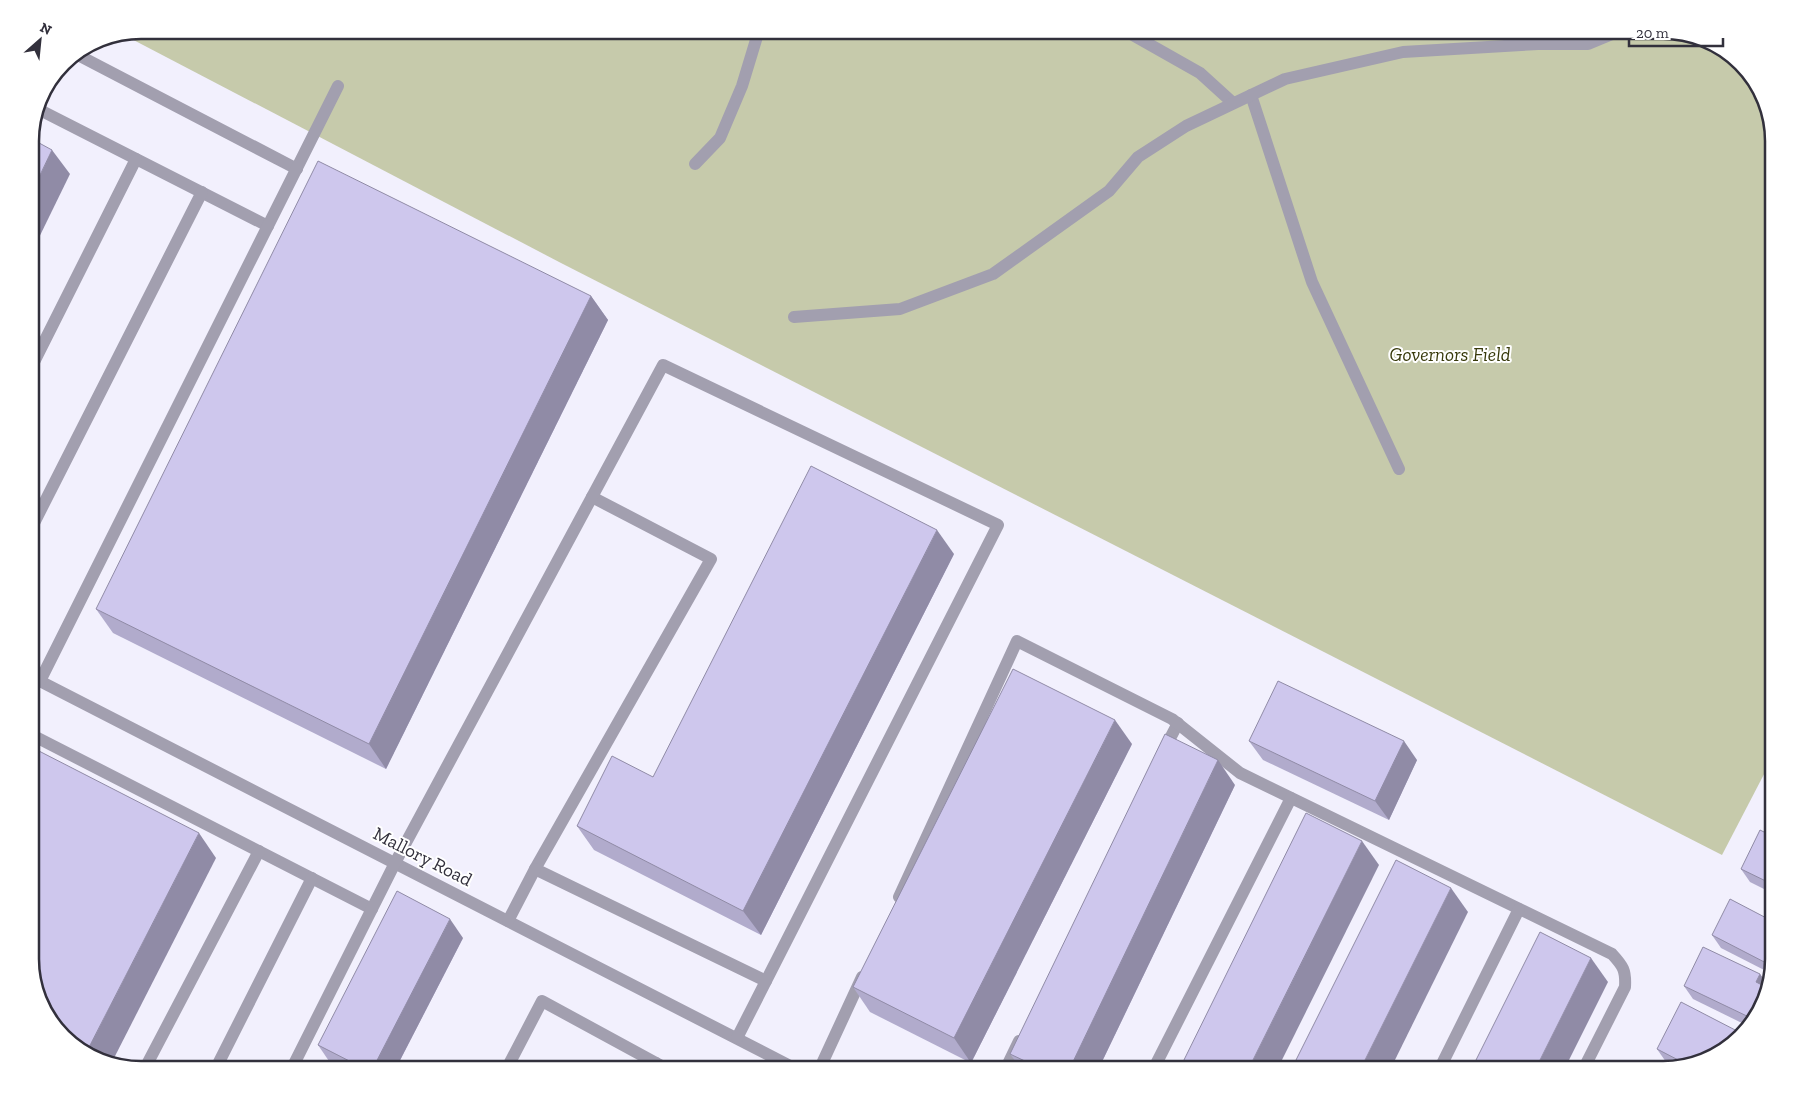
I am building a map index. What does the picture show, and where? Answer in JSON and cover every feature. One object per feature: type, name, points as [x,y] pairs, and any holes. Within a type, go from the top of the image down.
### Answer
[{"type":"street","points":[[695,164],[720,138],[742,86],[756,39]]},
{"type":"street","points":[[1140,39],[1200,73],[1233,103]]},
{"type":"street","points":[[794,317],[900,309],[993,274],[1108,191],[1138,157],[1186,126],[1284,79],[1403,52],[1538,44],[1588,44],[1600,39]]},
{"type":"street","points":[[83,57],[297,169]]},
{"type":"street","points":[[39,670],[338,86]]},
{"type":"street","points":[[1251,95],[1312,282],[1399,469]]},
{"type":"street","points":[[43,112],[268,226]]},
{"type":"street","points":[[39,352],[136,158]]},
{"type":"street","points":[[39,513],[202,192]]},
{"type":"street","points":[[296,1061],[395,863],[663,365],[998,526],[737,1038]]},
{"type":"street","points":[[508,921],[535,869],[711,559],[592,497]]},
{"type":"street","points":[[893,909],[1016,641],[1172,719],[1240,773],[1612,954],[1621,964],[1626,974],[1625,987],[1588,1061]]},
{"type":"street","name":"Mallory Road","points":[[39,680],[781,1061]]},
{"type":"street","points":[[1160,759],[1178,724]]},
{"type":"street","points":[[39,739],[372,909]]},
{"type":"street","points":[[1158,1061],[1291,798]]},
{"type":"street","points":[[149,1061],[258,852]]},
{"type":"street","points":[[535,869],[766,981]]},
{"type":"street","points":[[220,1061],[312,878]]},
{"type":"street","points":[[1443,1061],[1519,909]]},
{"type":"street","points":[[823,1061],[868,963]]},
{"type":"street","points":[[511,1061],[542,1001],[645,1061]]},
{"type":"street","points":[[1010,1061],[1027,1026]]},
{"type":"green space","name":"Governors Field","points":[[132,39],[1663,39],[1689,42],[1714,52],[1735,69],[1752,90],[1760,108],[1765,134],[1765,772],[1722,855],[561,263]]},
{"type":"building","points":[[39,143],[52,150],[39,177]]},
{"type":"building","points":[[318,161],[591,296],[369,744],[96,609]]},
{"type":"building","points":[[811,466],[937,530],[743,911],[577,826],[612,756],[653,777]]},
{"type":"building","points":[[1013,669],[1115,720],[954,1038],[853,987]]},
{"type":"building","points":[[1278,681],[1404,741],[1375,801],[1249,741]]},
{"type":"building","points":[[1165,734],[1218,760],[1073,1061],[1025,1061],[1010,1054]]},
{"type":"building","points":[[39,751],[199,833],[89,1047],[69,1031],[56,1016],[44,992],[41,979],[39,966]]},
{"type":"building","points":[[1306,813],[1362,841],[1252,1061],[1183,1061]]},
{"type":"building","points":[[1760,830],[1765,832],[1765,881],[1741,869]]},
{"type":"building","points":[[1396,860],[1451,888],[1364,1061],[1296,1061]]},
{"type":"building","points":[[397,891],[450,919],[377,1061],[349,1061],[318,1045]]},
{"type":"building","points":[[1730,899],[1765,917],[1765,962],[1712,935]]},
{"type":"building","points":[[1540,932],[1591,958],[1540,1061],[1476,1061]]},
{"type":"building","points":[[1703,947],[1760,974],[1756,982],[1762,985],[1747,1016],[1684,986]]},
{"type":"building","points":[[1681,1002],[1736,1030],[1714,1048],[1689,1058],[1678,1060],[1657,1049]]}]
